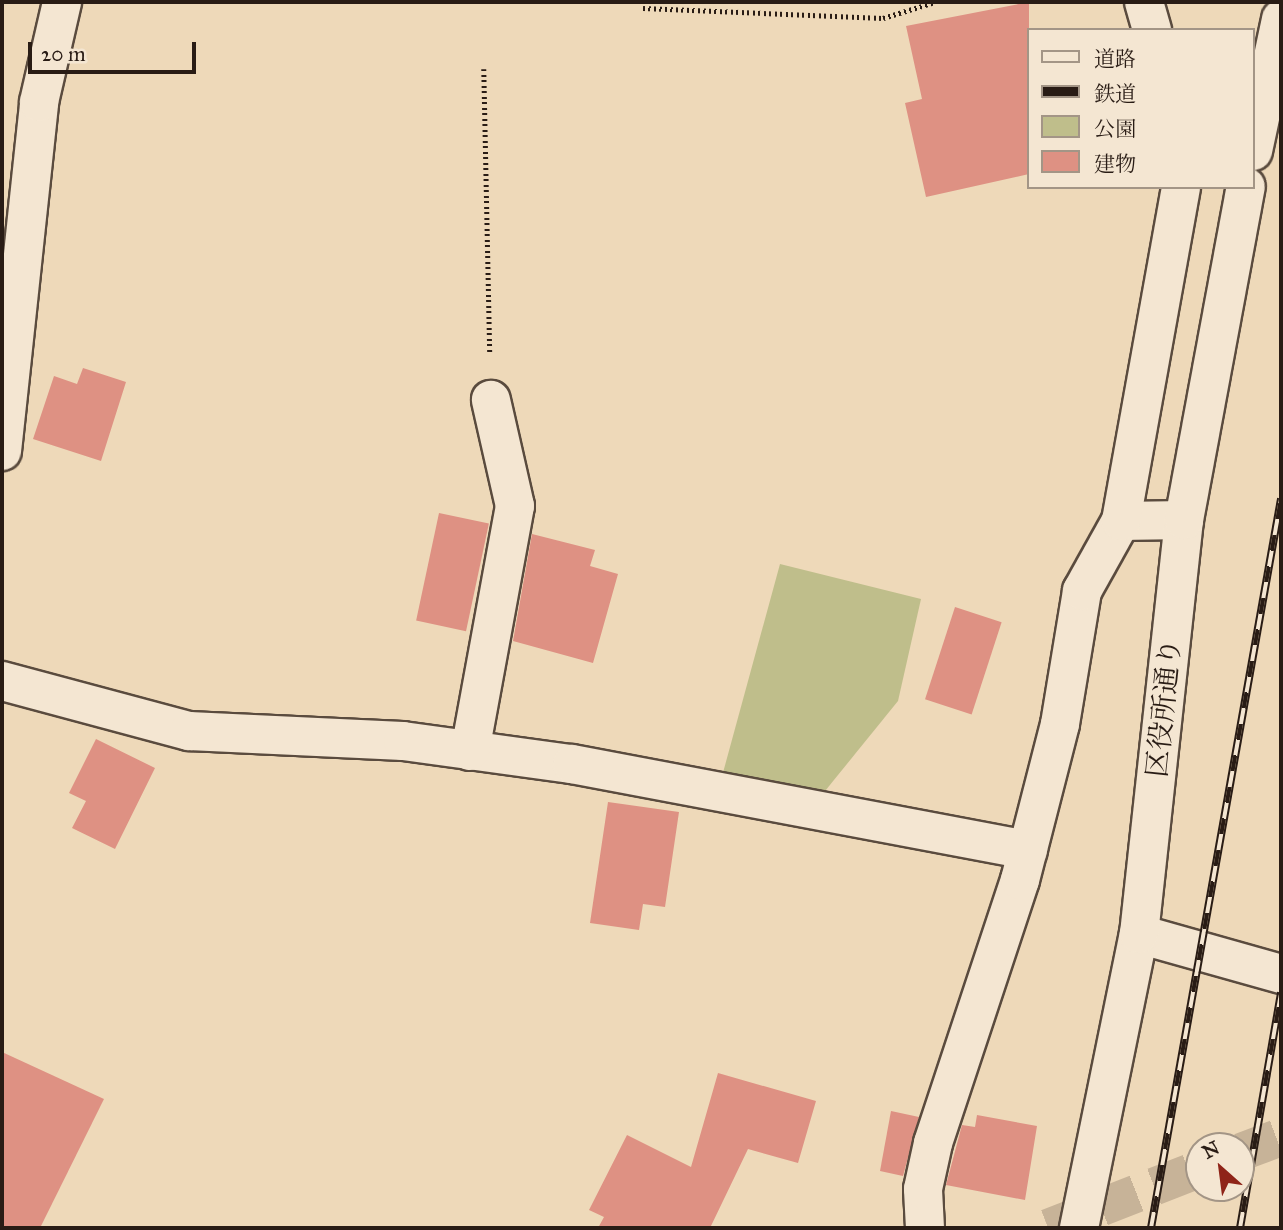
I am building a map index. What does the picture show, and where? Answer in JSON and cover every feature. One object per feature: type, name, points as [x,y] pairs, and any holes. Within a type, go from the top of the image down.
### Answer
[{"type":"street","points":[[2,438],[39,102],[61,2]]},
{"type":"street","points":[[1144,2],[1151,28]]},
{"type":"street","points":[[1255,142],[1281,19]]},
{"type":"street","points":[[925,1228],[923,1189],[933,1143],[1028,850],[1060,724],[1082,591],[1121,521],[1181,189]]},
{"type":"street","name":"区役所通り","points":[[1079,1228],[1139,934],[1184,520],[1246,189]]},
{"type":"street","points":[[470,751],[516,506],[491,400]]},
{"type":"street","points":[[1121,521],[1184,520]]},
{"type":"street","points":[[2,681],[189,731],[403,741],[1028,850]]},
{"type":"street","points":[[1139,934],[1281,974]]},
{"type":"path","points":[[643,8],[883,18],[934,2]]},
{"type":"path","points":[[484,69],[491,400]]},
{"type":"green space","points":[[780,564],[921,599],[898,701],[821,796],[721,780]]},
{"type":"building","points":[[1029,2],[1028,174],[926,197],[905,103],[922,99],[906,26]]},
{"type":"building","points":[[83,368],[126,382],[101,461],[33,439],[54,376],[77,384]]},
{"type":"building","points":[[439,513],[489,524],[466,631],[416,621]]},
{"type":"building","points":[[532,534],[595,550],[590,566],[618,574],[593,663],[513,641]]},
{"type":"building","points":[[955,607],[1002,622],[972,714],[925,699]]},
{"type":"building","points":[[96,739],[155,768],[115,849],[72,828],[86,801],[69,793]]},
{"type":"building","points":[[608,802],[679,812],[665,907],[643,904],[639,930],[590,923]]},
{"type":"building","points":[[2,1052],[104,1099],[40,1228],[2,1228]]},
{"type":"building","points":[[718,1073],[816,1101],[798,1163],[748,1149],[710,1228],[598,1228],[604,1217],[589,1210],[627,1135],[691,1167]]},
{"type":"building","points":[[891,1111],[919,1117],[903,1176],[880,1171]]},
{"type":"building","points":[[977,1115],[1037,1126],[1025,1200],[946,1185],[962,1125],[975,1127]]},
{"type":"tunnel","points":[[1255,1147],[1281,1137]]},
{"type":"tunnel","points":[[1048,1228],[1185,1174]]},
{"type":"railway","points":[[1151,1228],[1281,499]]},
{"type":"railway","points":[[1240,1228],[1281,993]]}]
